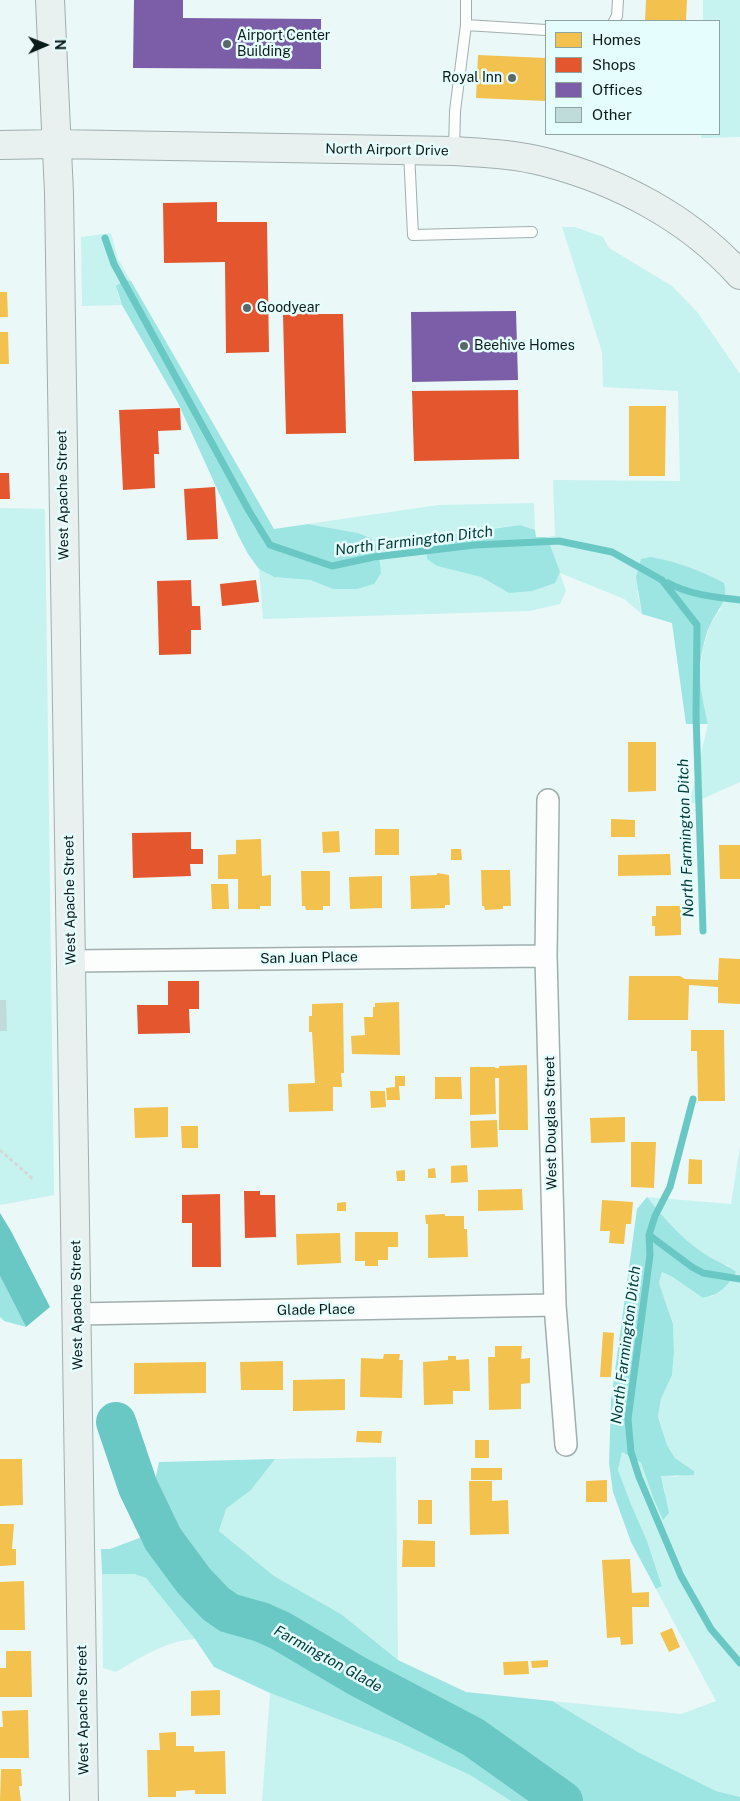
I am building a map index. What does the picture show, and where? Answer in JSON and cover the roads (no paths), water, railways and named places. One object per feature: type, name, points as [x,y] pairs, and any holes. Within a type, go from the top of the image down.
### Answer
[{"type":"main road","name":"West Apache Street","points":[[50,0],[59,202],[84,1801]]},
{"type":"main road","name":"North Airport Drive","points":[[0,145],[56,144],[454,151],[503,154],[545,162],[636,195],[684,224],[740,275]]},
{"type":"street","name":"West Douglas Street","points":[[548,800],[546,956],[555,1305],[566,1445]]},
{"type":"street","name":"San Juan Place","points":[[71,960],[546,956]]},
{"type":"street","name":"Glade Place","points":[[77,1314],[555,1305]]},
{"type":"lane","points":[[454,151],[455,111],[466,25],[466,0]]},
{"type":"lane","points":[[615,20],[617,16],[618,0]]},
{"type":"lane","points":[[466,25],[545,30]]},
{"type":"lane","points":[[409,151],[413,235],[532,232]]},
{"type":"waterway","name":"North Farmington Ditch","points":[[105,238],[114,264],[249,511],[270,545],[332,566],[374,557],[475,545],[559,541],[612,552],[662,580],[697,625],[696,715],[703,931]]},
{"type":"waterway","points":[[668,583],[694,593],[740,600]]},
{"type":"waterway","name":"North Farmington Ditch","points":[[693,1099],[670,1187],[655,1216],[649,1235],[650,1255],[628,1419],[631,1452],[639,1477],[681,1576],[711,1629],[740,1663]]},
{"type":"waterway","points":[[649,1235],[703,1273],[740,1279]]},
{"type":"waterway","name":"Farmington Glade","points":[[116,1422],[138,1487],[163,1539],[194,1581],[216,1604],[229,1613],[261,1622],[281,1631],[357,1676],[473,1737],[563,1801]]},
{"type":"place","name":"Airport Center Building","points":[[227,44]]},
{"type":"place","name":"Royal Inn","points":[[512,78]]},
{"type":"place","name":"Goodyear","points":[[247,308]]},
{"type":"place","name":"Beehive Homes","points":[[464,346]]}]
